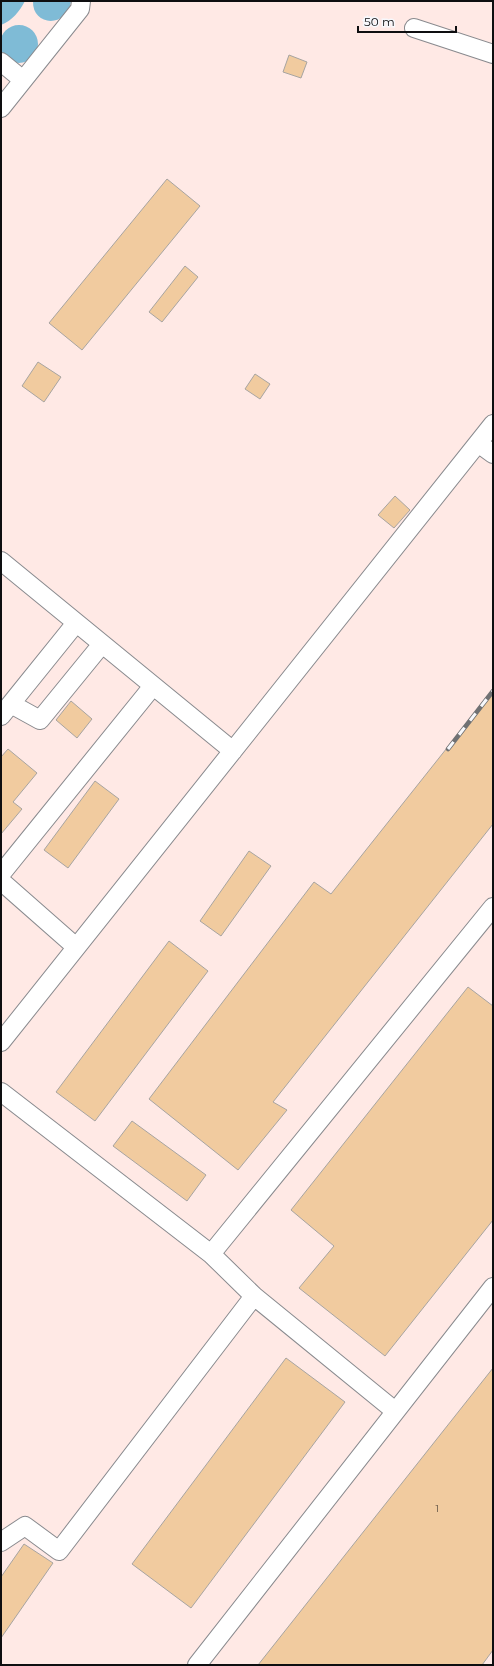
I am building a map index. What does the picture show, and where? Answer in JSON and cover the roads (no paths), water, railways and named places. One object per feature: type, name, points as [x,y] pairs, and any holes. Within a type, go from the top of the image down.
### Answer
[{"type":"lane","points":[[1,108],[80,9],[81,1]]},
{"type":"lane","points":[[414,28],[493,54]]},
{"type":"lane","points":[[1,62],[24,80]]},
{"type":"lane","points":[[1,1042],[493,424]]},
{"type":"lane","points":[[478,443],[493,454]]},
{"type":"lane","points":[[1,561],[233,751]]},
{"type":"lane","points":[[76,623],[6,710],[40,720],[102,644]]},
{"type":"lane","points":[[1,874],[153,686]]},
{"type":"lane","points":[[1,882],[76,947]]},
{"type":"lane","points":[[211,1254],[493,907]]},
{"type":"lane","points":[[1,1092],[211,1254],[254,1296],[395,1411]]},
{"type":"lane","points":[[196,1665],[493,1287]]},
{"type":"lane","points":[[1,1542],[25,1526],[60,1551],[254,1296]]},
{"type":"water","points":[[1,1],[25,1],[9,21],[1,25]]},
{"type":"water","points":[[33,1],[71,1],[64,16],[57,20],[50,21],[44,20],[38,16],[34,10]]},
{"type":"water","points":[[19,25],[29,28],[35,34],[38,44],[35,54],[29,60],[19,63],[9,60],[3,54],[0,44],[3,34],[9,28]]},
{"type":"railway","points":[[448,749],[493,691]]}]
